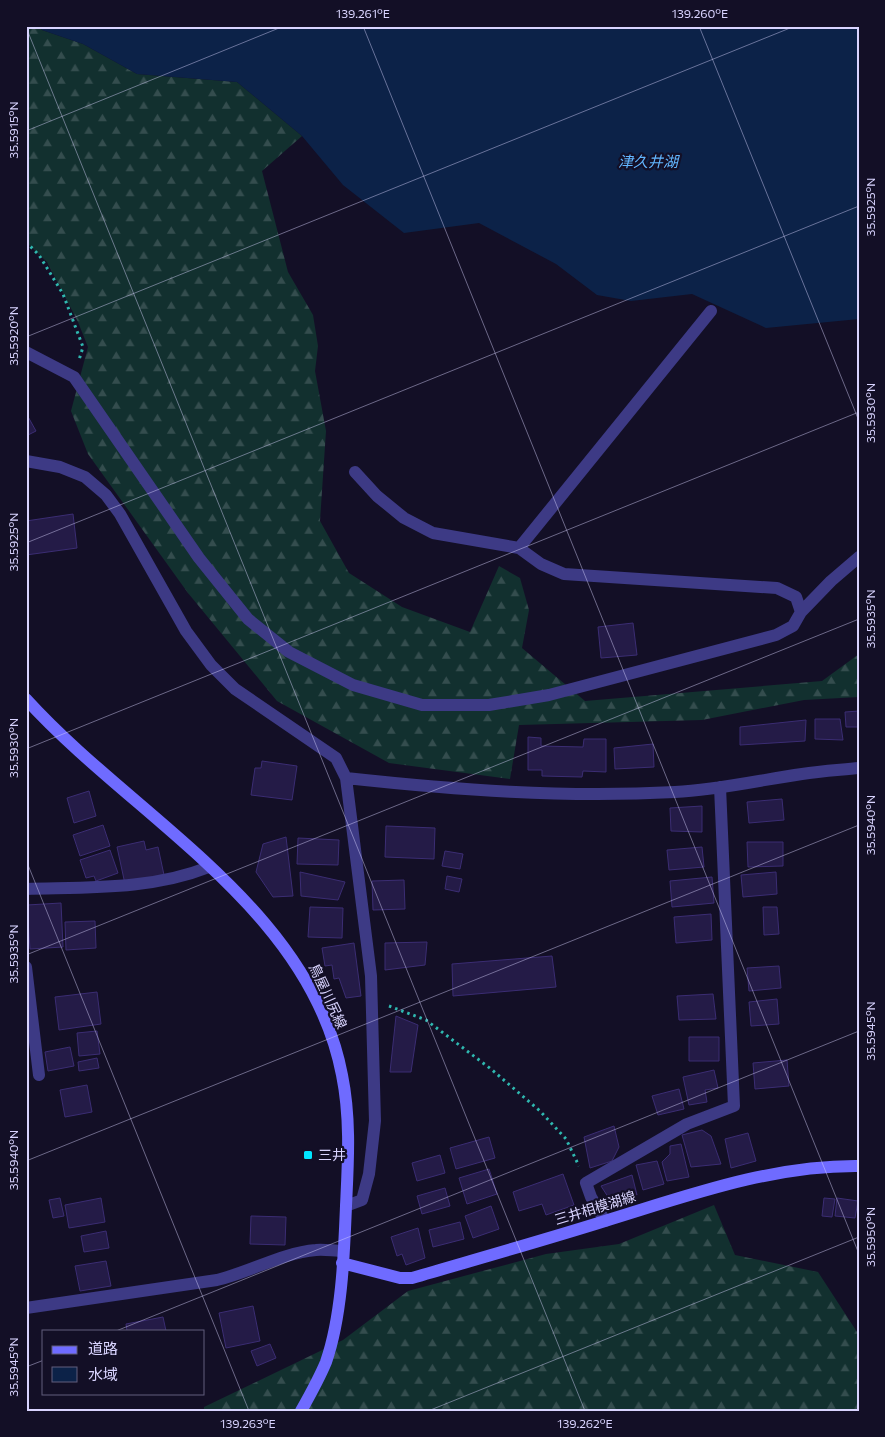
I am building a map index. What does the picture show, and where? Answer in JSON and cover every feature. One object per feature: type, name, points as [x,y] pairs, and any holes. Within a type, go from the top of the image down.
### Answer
[{"type":"main road","name":"鳥屋川尻線","points":[[26,699],[80,752],[209,867],[249,906],[285,948],[305,978],[322,1013],[338,1057],[345,1092],[348,1133],[346,1206],[343,1257],[336,1315],[329,1351],[321,1374],[301,1411]]},
{"type":"main road","name":"三井相模湖線","points":[[343,1257],[400,1278],[412,1278],[685,1197],[776,1173],[815,1167],[859,1166]]},
{"type":"street","points":[[519,548],[711,311]]},
{"type":"street","points":[[26,352],[74,377],[199,558],[248,619],[289,652],[353,685],[422,705],[497,704],[549,695],[776,635],[793,626],[801,612],[831,581],[859,557]]},
{"type":"street","points":[[26,461],[68,470],[85,477],[106,495],[120,514],[186,631],[211,665],[235,689],[336,758],[346,778],[370,957],[375,1121],[370,1174],[362,1200],[346,1206]]},
{"type":"street","points":[[355,472],[377,496],[404,518],[432,533],[519,548],[541,564],[564,574],[778,588],[796,598],[801,612]]},
{"type":"street","points":[[346,778],[460,790],[572,796],[676,792],[720,788],[804,774],[859,768]]},
{"type":"street","points":[[605,1221],[591,1197],[586,1183],[687,1124],[734,1106],[720,788]]},
{"type":"street","points":[[26,889],[140,885],[186,876],[209,867]]},
{"type":"street","points":[[26,967],[38,1075]]},
{"type":"street","points":[[26,1308],[217,1280],[315,1250],[343,1257]]},
{"type":"path","points":[[26,242],[39,255],[63,294],[83,348],[74,377]]},
{"type":"path","points":[[371,999],[426,1020],[491,1069],[540,1111],[566,1139],[586,1183]]},
{"type":"green space","points":[[26,26],[39,26],[42,30],[83,44],[137,74],[237,82],[302,136],[262,171],[288,272],[313,315],[318,346],[315,371],[326,431],[320,521],[349,573],[402,607],[470,632],[499,566],[520,578],[529,610],[522,648],[585,701],[822,681],[859,654],[859,697],[804,700],[702,720],[519,725],[510,779],[389,763],[277,701],[188,593],[88,454],[71,411],[88,347],[78,322],[47,262],[26,242]]},
{"type":"green space","points":[[714,1205],[735,1255],[818,1272],[859,1335],[859,1411],[204,1411],[204,1407],[343,1340],[408,1291],[546,1254],[619,1244]]},
{"type":"water","name":"津久井湖","points":[[39,26],[859,26],[859,319],[766,328],[692,294],[631,301],[597,295],[556,264],[479,223],[404,233],[343,185],[302,136],[237,82],[137,74],[83,44],[42,30]]},
{"type":"building","points":[[26,413],[36,431],[26,436]]},
{"type":"building","points":[[73,514],[77,548],[26,555],[26,521]]},
{"type":"building","points":[[633,623],[637,655],[601,658],[598,627]]},
{"type":"building","points":[[859,711],[859,727],[846,727],[845,712]]},
{"type":"building","points":[[815,719],[840,719],[843,740],[815,739]]},
{"type":"building","points":[[806,720],[805,741],[740,745],[740,727]]},
{"type":"building","points":[[528,737],[541,738],[541,746],[583,747],[584,739],[606,739],[606,772],[583,771],[582,777],[542,776],[542,770],[528,770]]},
{"type":"building","points":[[653,744],[654,767],[615,769],[614,748]]},
{"type":"building","points":[[262,761],[297,766],[292,800],[251,795],[255,768],[261,768]]},
{"type":"building","points":[[89,791],[96,816],[74,823],[67,798]]},
{"type":"building","points":[[782,799],[784,820],[749,823],[747,802]]},
{"type":"building","points":[[702,806],[702,832],[671,831],[670,808]]},
{"type":"building","points":[[103,825],[110,846],[80,856],[73,835]]},
{"type":"building","points":[[386,826],[435,828],[434,859],[385,857]]},
{"type":"building","points":[[286,837],[293,896],[273,897],[256,872],[263,844]]},
{"type":"building","points":[[298,838],[339,840],[338,865],[297,864]]},
{"type":"building","points":[[144,841],[146,850],[158,847],[164,875],[125,884],[117,847]]},
{"type":"building","points":[[747,842],[783,842],[783,866],[748,867]]},
{"type":"building","points":[[702,847],[704,867],[669,870],[667,850]]},
{"type":"building","points":[[110,850],[118,873],[96,881],[94,876],[86,878],[80,860]]},
{"type":"building","points":[[445,851],[463,854],[460,869],[442,866]]},
{"type":"building","points":[[300,872],[345,882],[338,900],[301,896]]},
{"type":"building","points":[[776,872],[777,894],[743,897],[741,875]]},
{"type":"building","points":[[447,876],[462,879],[459,892],[445,889]]},
{"type":"building","points":[[712,877],[714,903],[672,907],[670,881]]},
{"type":"building","points":[[404,880],[405,909],[373,910],[372,881]]},
{"type":"building","points":[[61,903],[63,947],[30,949],[27,905]]},
{"type":"building","points":[[310,907],[343,908],[342,938],[308,937]]},
{"type":"building","points":[[763,907],[777,907],[779,934],[764,935]]},
{"type":"building","points":[[711,914],[712,940],[676,943],[674,917]]},
{"type":"building","points":[[95,921],[96,948],[66,950],[65,922]]},
{"type":"building","points":[[427,942],[425,965],[385,970],[385,943]]},
{"type":"building","points":[[354,943],[361,996],[346,998],[339,978],[334,979],[332,965],[325,966],[322,948]]},
{"type":"building","points":[[552,956],[556,987],[453,996],[452,964]]},
{"type":"building","points":[[779,966],[781,988],[749,991],[747,968]]},
{"type":"building","points":[[97,992],[101,1024],[59,1030],[55,997]]},
{"type":"building","points":[[713,994],[716,1019],[679,1020],[677,996]]},
{"type":"building","points":[[777,999],[779,1024],[751,1026],[749,1002]]},
{"type":"building","points":[[396,1016],[418,1025],[411,1072],[390,1072]]},
{"type":"building","points":[[97,1031],[100,1054],[79,1056],[77,1033]]},
{"type":"building","points":[[689,1037],[719,1037],[719,1061],[689,1061]]},
{"type":"building","points":[[70,1047],[74,1066],[48,1071],[45,1052]]},
{"type":"building","points":[[97,1058],[99,1068],[79,1071],[78,1062]]},
{"type":"building","points":[[787,1060],[789,1086],[755,1089],[753,1063]]},
{"type":"building","points":[[714,1070],[718,1088],[705,1090],[707,1102],[689,1105],[683,1077]]},
{"type":"building","points":[[87,1085],[92,1112],[65,1117],[60,1090]]},
{"type":"building","points":[[679,1089],[684,1109],[658,1115],[652,1096]]},
{"type":"building","points":[[614,1126],[619,1147],[612,1161],[590,1168],[584,1137]]},
{"type":"building","points":[[702,1130],[711,1136],[721,1164],[691,1167],[682,1135]]},
{"type":"building","points":[[748,1133],[756,1161],[731,1168],[725,1139]]},
{"type":"building","points":[[489,1137],[495,1158],[456,1169],[450,1148]]},
{"type":"building","points":[[681,1144],[689,1177],[667,1181],[662,1162],[670,1154],[670,1146]]},
{"type":"building","points":[[440,1155],[445,1173],[417,1181],[412,1163]]},
{"type":"building","points":[[657,1161],[664,1184],[643,1190],[636,1165]]},
{"type":"building","points":[[489,1169],[497,1194],[467,1204],[459,1178]]},
{"type":"building","points":[[563,1174],[574,1205],[546,1215],[542,1204],[519,1211],[513,1192]]},
{"type":"building","points":[[632,1175],[637,1195],[610,1200],[601,1186]]},
{"type":"building","points":[[445,1188],[450,1206],[422,1214],[417,1196]]},
{"type":"building","points":[[60,1198],[64,1216],[53,1218],[49,1200]]},
{"type":"building","points":[[101,1198],[105,1222],[69,1228],[65,1205]]},
{"type":"building","points":[[824,1198],[835,1199],[832,1217],[822,1216]]},
{"type":"building","points":[[837,1198],[858,1201],[855,1218],[835,1216]]},
{"type":"building","points":[[491,1206],[499,1229],[473,1238],[465,1216]]},
{"type":"building","points":[[251,1216],[286,1217],[285,1245],[250,1244]]},
{"type":"building","points":[[460,1222],[464,1239],[433,1247],[429,1230]]},
{"type":"building","points":[[418,1228],[425,1258],[406,1265],[402,1254],[397,1256],[391,1237]]},
{"type":"building","points":[[106,1231],[109,1248],[84,1252],[81,1236]]},
{"type":"building","points":[[106,1261],[111,1286],[80,1291],[75,1266]]},
{"type":"building","points":[[253,1306],[260,1341],[226,1348],[219,1313]]},
{"type":"building","points":[[163,1317],[166,1330],[127,1330],[126,1324]]},
{"type":"building","points":[[270,1344],[276,1358],[257,1366],[251,1351]]},
{"type":"place","name":"三井","points":[[308,1155]]}]
